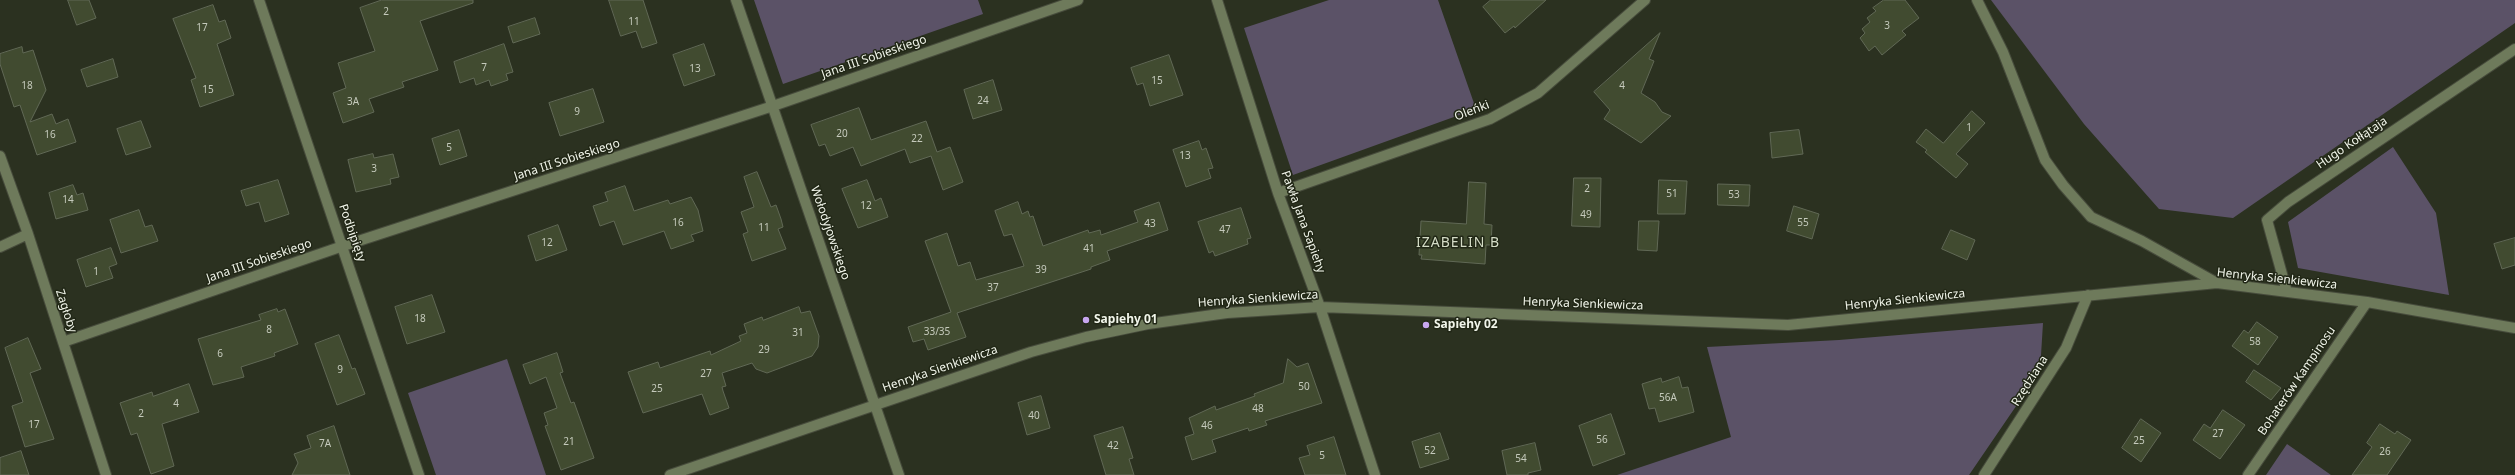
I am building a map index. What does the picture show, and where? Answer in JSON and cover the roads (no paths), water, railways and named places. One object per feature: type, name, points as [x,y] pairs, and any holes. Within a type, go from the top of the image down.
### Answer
[{"type":"street","name":"Podbipięty","points":[[259,0],[419,475]]},
{"type":"street","name":"Wołodyjowskiego","points":[[736,0],[874,406],[899,475]]},
{"type":"street","name":"Jana III Sobieskiego","points":[[63,342],[343,246],[773,106],[1078,0]]},
{"type":"street","name":"Pawła Jana Sapiehy","points":[[1217,0],[1278,193],[1320,307],[1375,475]]},
{"type":"street","name":"Oleńki","points":[[1278,193],[1490,119],[1538,93],[1645,0]]},
{"type":"street","points":[[1977,0],[2003,52],[2046,160],[2063,185],[2091,216],[2142,241],[2217,283]]},
{"type":"street","name":"Hugo Kołłątaja","points":[[2287,292],[2267,220],[2288,202],[2515,48]]},
{"type":"street","name":"Zagłoby","points":[[0,156],[28,234],[106,475]]},
{"type":"street","points":[[0,248],[28,234]]},
{"type":"street","name":"Henryka Sienkiewicza","points":[[670,475],[1031,352],[1086,337],[1148,324],[1227,313],[1320,307],[1788,325],[2217,283],[2367,302],[2515,328]]},
{"type":"street","name":"Rzędziana","points":[[1984,475],[2066,348],[2088,295]]},
{"type":"street","name":"Bohaterów Kampinosu","points":[[2248,475],[2367,302]]},
{"type":"place","name":"Sapiehy 01","points":[[1086,320]]},
{"type":"place","name":"Sapiehy 02","points":[[1426,325]]},
{"type":"district","name":"IZABELIN B","points":[[1458,243]]}]
